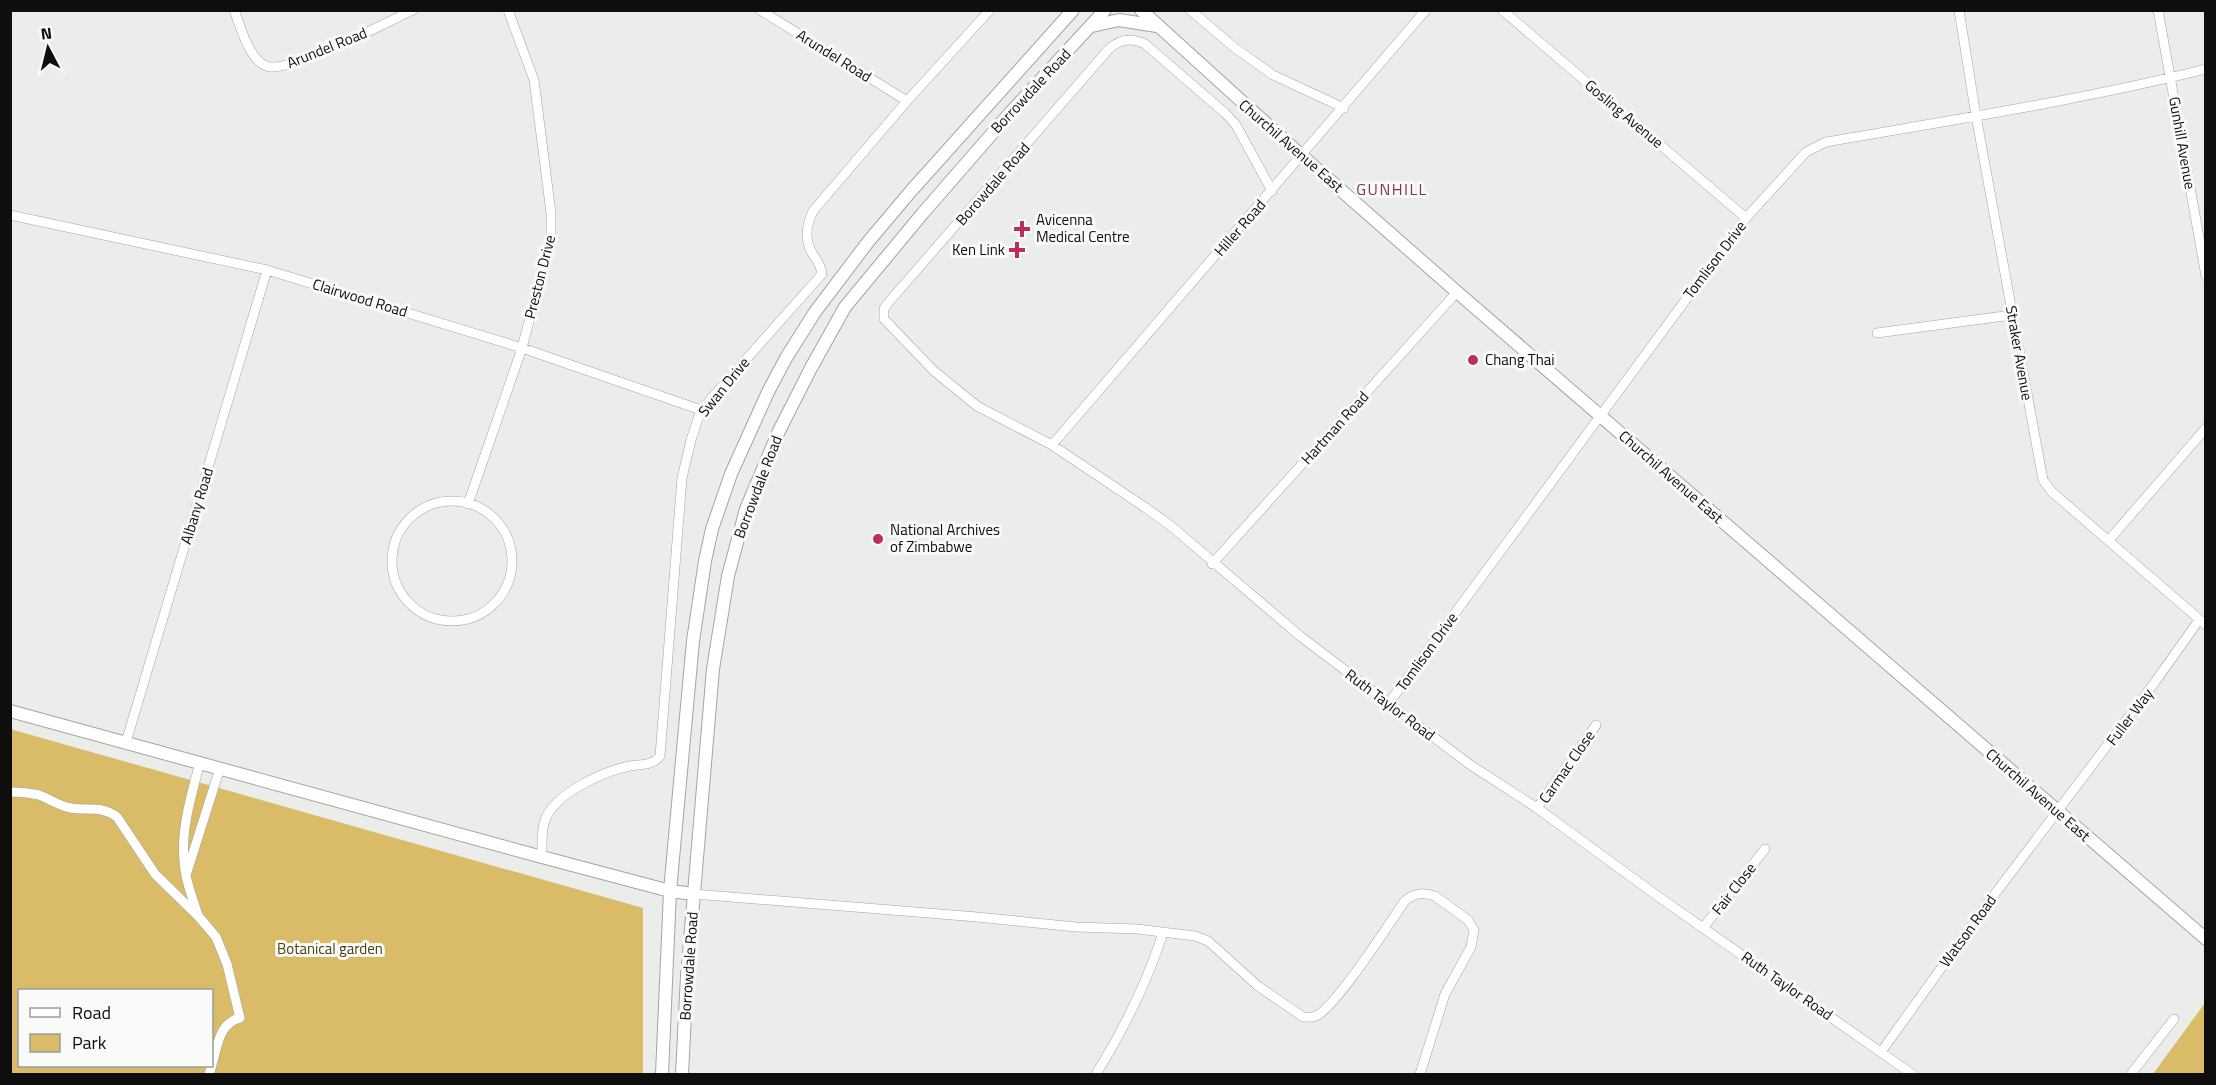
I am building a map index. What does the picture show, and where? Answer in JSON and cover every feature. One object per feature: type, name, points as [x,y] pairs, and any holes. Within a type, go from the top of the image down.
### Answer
[{"type":"main road","name":"Borrowdale Road","points":[[662,1074],[670,891],[698,601],[712,529],[739,453],[786,358],[815,312],[868,242],[1073,10]]},
{"type":"main road","name":"Borrowdale Road","points":[[682,1074],[687,976],[713,669],[728,576],[746,509],[779,431],[845,308],[1010,112],[1105,10]]},
{"type":"main road","name":"Churchil Avenue East","points":[[1141,10],[1457,292],[2205,939]]},
{"type":"main road","points":[[1090,27],[1119,20],[1158,27],[1154,10]]},
{"type":"main road","points":[[10,711],[542,857],[670,891],[694,894]]},
{"type":"street","name":"Arundel Road","points":[[234,10],[248,43],[259,61],[268,67],[278,68],[307,59],[413,10]]},
{"type":"street","name":"Preston Drive","points":[[468,504],[522,348],[550,246],[552,224],[534,80],[508,10]]},
{"type":"street","name":"Arundel Road","points":[[760,10],[907,101]]},
{"type":"street","name":"Swan Drive","points":[[542,857],[544,821],[558,802],[579,786],[598,776],[653,762],[660,756],[682,478],[701,410],[822,274],[821,266],[810,249],[807,234],[807,224],[813,211],[907,101],[990,10]]},
{"type":"street","points":[[1190,10],[1235,48],[1273,75],[1344,108]]},
{"type":"street","name":"Hiller Road","points":[[1052,445],[1426,10]]},
{"type":"street","name":"Gosling Avenue","points":[[1502,10],[1746,219]]},
{"type":"street","name":"Straker Avenue","points":[[1959,10],[1976,116],[2043,480],[2052,492],[2202,622]]},
{"type":"street","name":"Gunhill Avenue","points":[[2158,10],[2205,270]]},
{"type":"street","name":"Churchil Avenue East","points":[[1108,50],[1120,41],[1131,39],[1145,44],[1164,58],[1236,125],[1272,191]]},
{"type":"street","name":"Borowdale Road","points":[[884,319],[884,309],[888,303],[1108,50]]},
{"type":"street","name":"Tomlison Drive","points":[[1388,704],[1746,219],[1800,158],[1814,147],[1826,142],[1976,116],[2205,69]]},
{"type":"street","name":"Clairwood Road","points":[[10,215],[267,270],[522,348],[701,410]]},
{"type":"street","name":"Albany Road","points":[[126,742],[267,270]]},
{"type":"street","name":"Hartman Road","points":[[1212,564],[1457,292]]},
{"type":"street","points":[[1877,333],[2012,315]]},
{"type":"street","name":"Ruth Taylor Road","points":[[884,319],[934,371],[977,406],[1052,445],[1162,520],[1300,636],[1469,765],[1537,808],[1703,928],[1912,1074]]},
{"type":"street","points":[[2109,540],[2205,428]]},
{"type":"street","points":[[449,501],[468,504],[485,511],[499,524],[508,540],[512,558],[510,577],[502,594],[490,608],[473,618],[455,621],[436,619],[419,612],[405,599],[395,583],[392,564],[394,546],[401,529],[414,515],[430,505],[449,501]]},
{"type":"street","name":"Fuller Way","points":[[2058,812],[2202,622]]},
{"type":"street","name":"Carmac Close","points":[[1537,808],[1596,725]]},
{"type":"street","points":[[199,918],[186,875],[183,852],[185,824],[200,762]]},
{"type":"street","points":[[186,875],[220,768]]},
{"type":"street","points":[[10,792],[42,796],[60,805],[73,808],[95,808],[110,812],[117,817],[155,874],[216,937],[221,947],[240,1018],[232,1020],[223,1030],[213,1061]]},
{"type":"street","name":"Watson Road","points":[[1881,1052],[1985,907],[2058,812]]},
{"type":"street","name":"Fair Close","points":[[1703,928],[1765,849]]},
{"type":"street","points":[[694,894],[1195,936],[1208,941],[1258,986],[1302,1017],[1309,1018],[1324,1011],[1339,993],[1409,897],[1423,892],[1435,896],[1472,925],[1474,937],[1471,947],[1445,994],[1420,1074]]},
{"type":"street","points":[[1096,1074],[1112,1050],[1163,933]]},
{"type":"street","points":[[2131,1074],[2174,1019]]},
{"type":"green space","name":"Botanical garden","points":[[10,729],[643,908],[643,1074],[11,1074]]},
{"type":"green space","points":[[2205,1003],[2205,1074],[2153,1074]]},
{"type":"place","name":"Avicenna Medical Centre","points":[[1022,229]]},
{"type":"place","name":"Ken Link","points":[[1017,250]]},
{"type":"place","name":"Chang Thai","points":[[1473,360]]},
{"type":"place","name":"National Archives of Zimbabwe","points":[[878,539]]},
{"type":"district","name":"GUNHILL","points":[[1392,189]]}]
